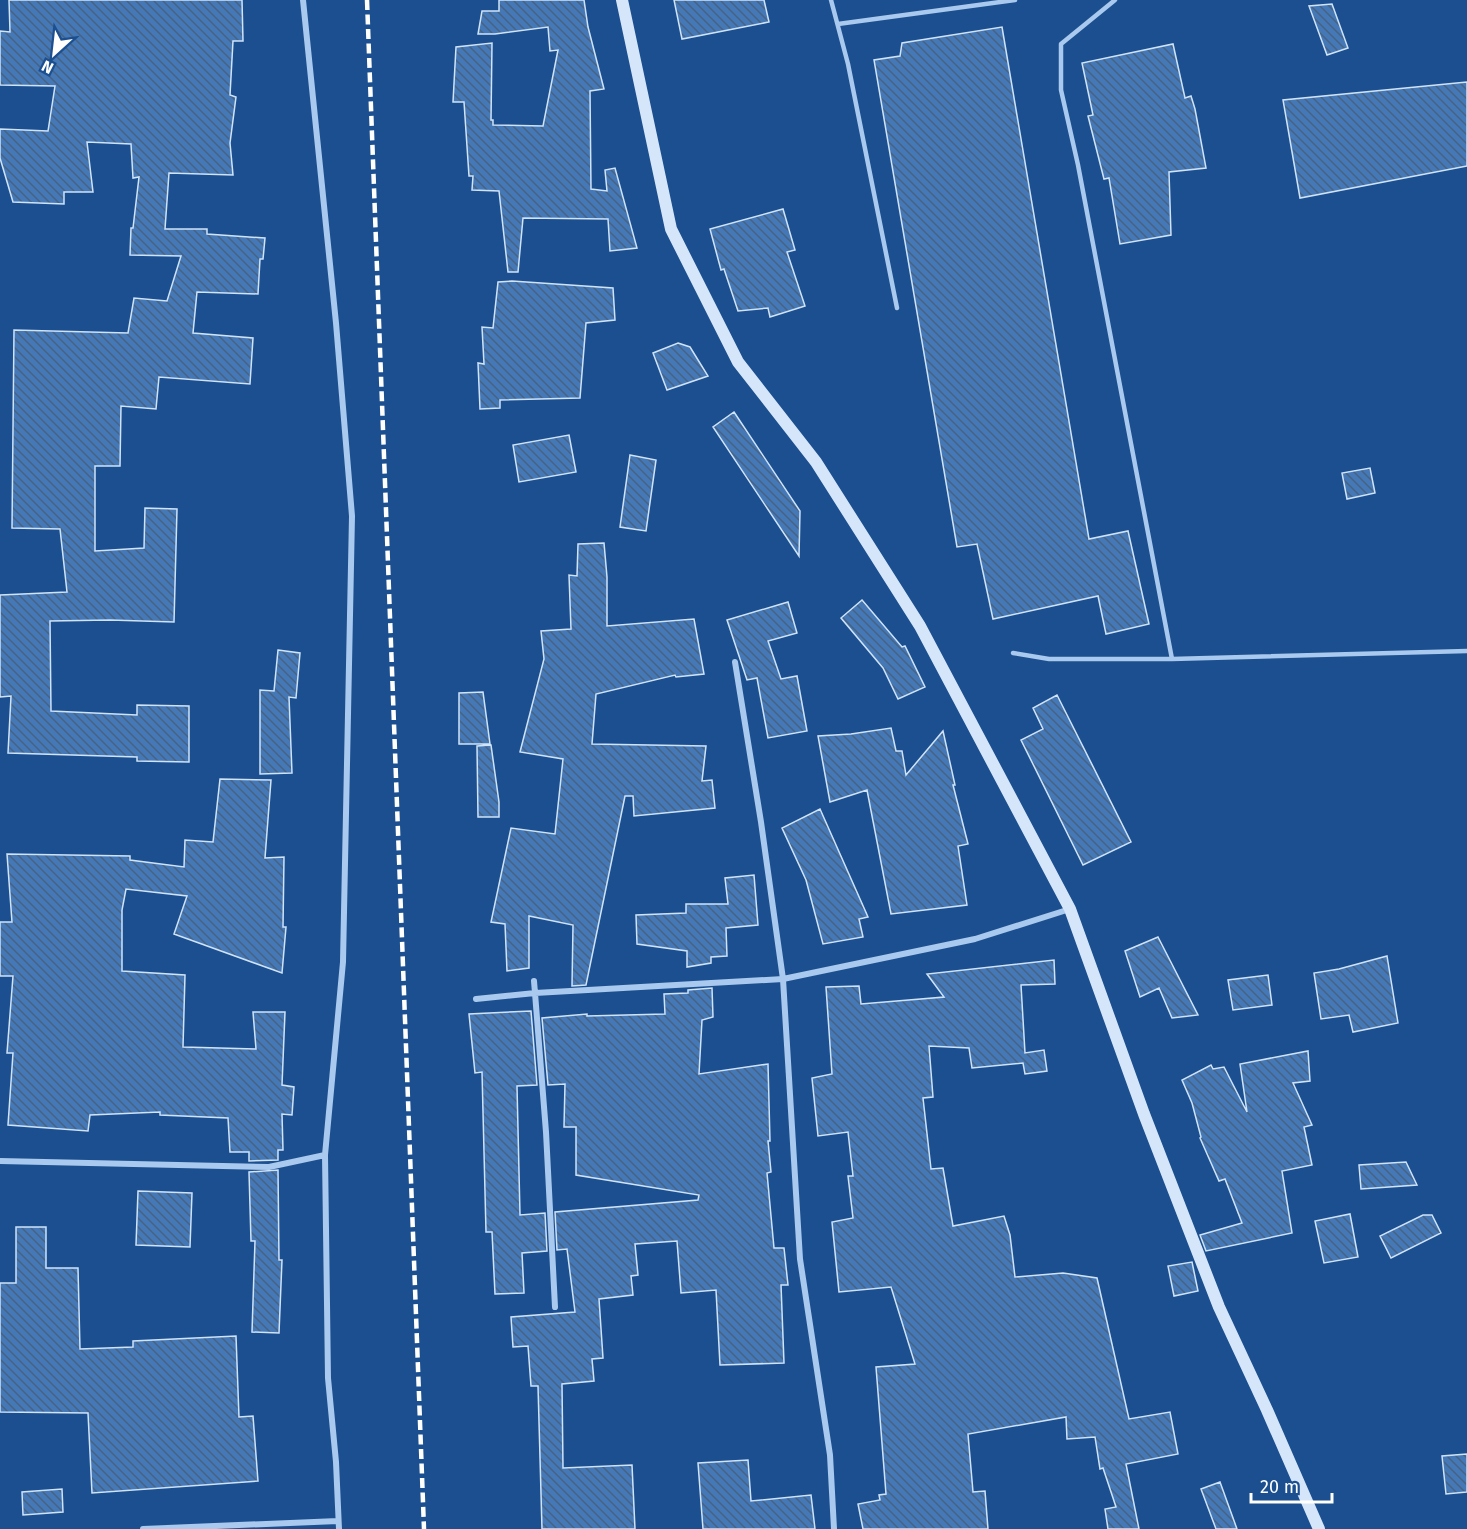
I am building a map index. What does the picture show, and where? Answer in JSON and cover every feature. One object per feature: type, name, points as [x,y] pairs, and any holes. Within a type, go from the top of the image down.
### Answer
[{"type":"street","points":[[303,0],[336,323],[352,516],[343,962],[325,1155],[328,1378],[336,1462],[339,1529]]},
{"type":"street","points":[[622,0],[671,229],[738,362],[816,462],[920,626],[1070,909],[1144,1113],[1219,1307],[1319,1529]]},
{"type":"street","points":[[735,662],[783,979],[800,1259],[830,1455],[834,1529]]},
{"type":"street","points":[[476,999],[535,993],[783,979],[975,939],[1070,909]]},
{"type":"street","points":[[534,981],[546,1132],[555,1307]]},
{"type":"street","points":[[0,1161],[268,1167],[325,1155]]},
{"type":"street","points":[[143,1529],[338,1521]]},
{"type":"lane","points":[[831,0],[848,64],[897,309]]},
{"type":"lane","points":[[838,24],[1015,0]]},
{"type":"lane","points":[[1115,0],[1061,44],[1061,90],[1078,165],[1172,659]]},
{"type":"lane","points":[[1012,653],[1049,659],[1172,659],[1467,651]]},
{"type":"building","points":[[9,0],[242,0],[243,41],[233,41],[230,95],[236,97],[230,143],[233,175],[169,173],[165,229],[207,229],[207,234],[265,238],[263,259],[260,259],[258,294],[197,292],[193,333],[253,338],[250,384],[159,377],[156,409],[121,406],[120,466],[95,466],[95,551],[144,548],[145,508],[177,509],[174,622],[50,621],[51,711],[137,715],[137,705],[189,706],[189,762],[137,761],[137,757],[8,753],[11,696],[0,697],[0,595],[67,592],[60,529],[12,528],[14,330],[128,333],[134,298],[167,301],[181,256],[130,255],[131,228],[133,228],[139,177],[133,178],[131,144],[87,142],[93,192],[64,192],[64,204],[13,202],[0,158],[0,129],[48,131],[55,86],[0,85],[0,31],[10,32]]},
{"type":"building","points":[[499,0],[584,0],[588,27],[604,89],[590,91],[591,189],[607,191],[605,170],[615,168],[637,248],[610,251],[608,219],[523,218],[518,272],[508,272],[499,191],[472,190],[473,176],[469,176],[464,102],[453,102],[456,47],[492,43],[491,120],[493,120],[493,125],[543,126],[558,50],[550,51],[548,27],[478,34],[482,11],[499,11]]},
{"type":"building","points":[[674,0],[764,0],[769,22],[682,39]]},
{"type":"building","points":[[1332,4],[1348,48],[1327,55],[1309,6]]},
{"type":"building","points":[[1002,27],[1089,539],[1128,531],[1149,624],[1106,634],[1098,596],[993,619],[977,544],[957,547],[874,60],[900,56],[902,43]]},
{"type":"building","points":[[1173,44],[1185,98],[1191,96],[1195,109],[1206,168],[1169,172],[1171,235],[1120,244],[1109,178],[1104,179],[1088,116],[1093,115],[1082,63]]},
{"type":"building","points":[[1467,82],[1467,166],[1300,198],[1283,100]]},
{"type":"building","points":[[783,209],[795,250],[787,252],[805,306],[770,317],[768,308],[738,311],[724,269],[721,270],[710,229]]},
{"type":"building","points":[[498,282],[613,288],[615,320],[586,323],[580,398],[500,400],[500,408],[480,409],[478,363],[484,364],[482,327],[493,328]]},
{"type":"building","points":[[678,343],[690,347],[708,376],[667,390],[653,353]]},
{"type":"building","points":[[734,412],[800,511],[799,556],[713,427]]},
{"type":"building","points":[[569,435],[576,472],[519,482],[513,445]]},
{"type":"building","points":[[630,455],[656,460],[646,531],[620,527]]},
{"type":"building","points":[[1370,468],[1375,493],[1347,499],[1342,473]]},
{"type":"building","points":[[604,543],[607,626],[694,619],[704,674],[676,677],[675,675],[596,694],[592,744],[706,746],[702,781],[712,780],[715,808],[634,816],[633,796],[625,796],[586,985],[572,986],[573,925],[529,916],[529,968],[507,971],[505,924],[491,922],[511,828],[555,834],[563,759],[520,752],[544,659],[541,631],[571,629],[569,575],[577,576],[578,544]]},
{"type":"building","points":[[862,600],[902,647],[905,646],[925,687],[898,699],[883,668],[841,618]]},
{"type":"building","points":[[788,602],[797,633],[768,641],[781,679],[797,676],[807,731],[768,738],[757,678],[747,680],[727,620]]},
{"type":"building","points":[[278,650],[300,653],[296,698],[289,697],[292,773],[260,774],[260,690],[274,691]]},
{"type":"building","points":[[483,692],[490,744],[459,744],[459,693]]},
{"type":"building","points":[[1057,695],[1131,842],[1083,865],[1021,740],[1043,729],[1033,708]]},
{"type":"building","points":[[891,728],[896,751],[902,751],[906,775],[943,731],[955,785],[953,785],[968,844],[958,846],[967,905],[891,914],[867,790],[830,802],[818,736]]},
{"type":"building","points":[[491,745],[499,817],[478,817],[477,746]]},
{"type":"building","points":[[220,779],[271,780],[265,858],[284,857],[283,927],[286,927],[282,973],[174,934],[187,896],[126,889],[122,910],[122,971],[185,975],[183,1047],[256,1049],[253,1012],[285,1012],[282,1085],[294,1087],[292,1115],[282,1114],[283,1150],[278,1150],[278,1160],[249,1161],[249,1152],[230,1152],[228,1118],[160,1115],[160,1112],[90,1115],[88,1131],[8,1125],[13,1053],[7,1053],[13,976],[0,976],[0,922],[12,922],[7,854],[130,856],[130,860],[184,867],[185,840],[213,842]]},
{"type":"building","points":[[820,809],[868,917],[859,919],[863,937],[823,944],[806,880],[782,828]]},
{"type":"building","points":[[754,875],[758,925],[726,928],[727,956],[711,957],[711,963],[687,967],[687,951],[637,944],[636,915],[686,913],[686,904],[728,904],[725,878]]},
{"type":"building","points":[[1158,937],[1198,1015],[1172,1018],[1159,988],[1140,997],[1125,951]]},
{"type":"building","points":[[1387,956],[1398,1023],[1353,1032],[1349,1015],[1321,1019],[1314,973]]},
{"type":"building","points":[[1054,960],[1055,984],[1021,985],[1025,1053],[1044,1050],[1047,1071],[1025,1074],[1023,1063],[972,1068],[969,1048],[929,1046],[933,1097],[923,1098],[931,1169],[943,1168],[953,1226],[1004,1216],[1010,1235],[1015,1277],[1063,1273],[1097,1278],[1129,1419],[1170,1412],[1178,1454],[1126,1464],[1139,1529],[1108,1529],[1105,1509],[1116,1507],[1103,1468],[1100,1469],[1095,1437],[1067,1439],[1066,1417],[968,1434],[973,1492],[985,1491],[988,1529],[863,1529],[858,1504],[880,1500],[879,1495],[886,1494],[876,1367],[915,1364],[891,1287],[839,1292],[832,1222],[853,1218],[848,1176],[853,1176],[848,1132],[818,1136],[812,1078],[832,1074],[826,987],[859,986],[861,1004],[944,997],[927,974]]},
{"type":"building","points":[[1268,975],[1272,1005],[1233,1010],[1228,980]]},
{"type":"building","points":[[712,988],[713,1017],[702,1020],[699,1074],[768,1064],[770,1141],[768,1141],[771,1172],[767,1173],[774,1248],[784,1248],[788,1285],[781,1285],[784,1363],[720,1365],[716,1290],[681,1293],[677,1241],[635,1244],[638,1275],[631,1276],[633,1295],[599,1299],[603,1358],[592,1359],[594,1381],[562,1384],[563,1468],[632,1465],[635,1529],[542,1529],[538,1386],[531,1386],[528,1346],[513,1347],[511,1317],[575,1312],[567,1249],[557,1250],[555,1212],[698,1200],[699,1195],[576,1175],[576,1127],[564,1127],[565,1084],[548,1085],[542,1018],[587,1014],[587,1016],[665,1014],[664,994],[688,993],[688,990]]},
{"type":"building","points":[[531,1011],[537,1085],[517,1086],[520,1215],[545,1213],[547,1251],[522,1253],[524,1293],[495,1294],[492,1232],[486,1232],[482,1072],[475,1073],[469,1014]]},
{"type":"building","points":[[1308,1051],[1310,1081],[1293,1083],[1312,1125],[1304,1127],[1312,1165],[1282,1171],[1292,1233],[1206,1251],[1200,1235],[1242,1223],[1225,1179],[1219,1181],[1200,1138],[1192,1103],[1182,1080],[1211,1065],[1213,1069],[1224,1067],[1247,1112],[1240,1064]]},
{"type":"building","points":[[1406,1162],[1417,1185],[1361,1189],[1359,1165]]},
{"type":"building","points":[[278,1170],[279,1260],[282,1260],[279,1333],[252,1332],[255,1241],[251,1241],[249,1172]]},
{"type":"building","points":[[138,1191],[192,1193],[190,1247],[136,1245]]},
{"type":"building","points":[[1350,1214],[1358,1257],[1324,1263],[1315,1221]]},
{"type":"building","points":[[1423,1215],[1432,1215],[1441,1233],[1391,1258],[1380,1236]]},
{"type":"building","points":[[16,1227],[46,1227],[46,1268],[78,1268],[80,1349],[133,1347],[133,1341],[236,1336],[239,1417],[253,1416],[258,1481],[92,1493],[88,1413],[0,1412],[0,1283],[16,1283]]},
{"type":"building","points":[[1192,1262],[1198,1291],[1174,1296],[1168,1266]]},
{"type":"building","points":[[1467,1454],[1467,1492],[1446,1494],[1442,1456]]},
{"type":"building","points":[[748,1460],[751,1501],[811,1495],[815,1529],[703,1529],[698,1463]]},
{"type":"building","points":[[1220,1482],[1237,1529],[1216,1529],[1201,1489]]},
{"type":"building","points":[[62,1489],[63,1512],[23,1515],[22,1492]]},
{"type":"railway","points":[[367,0],[424,1529]]}]
